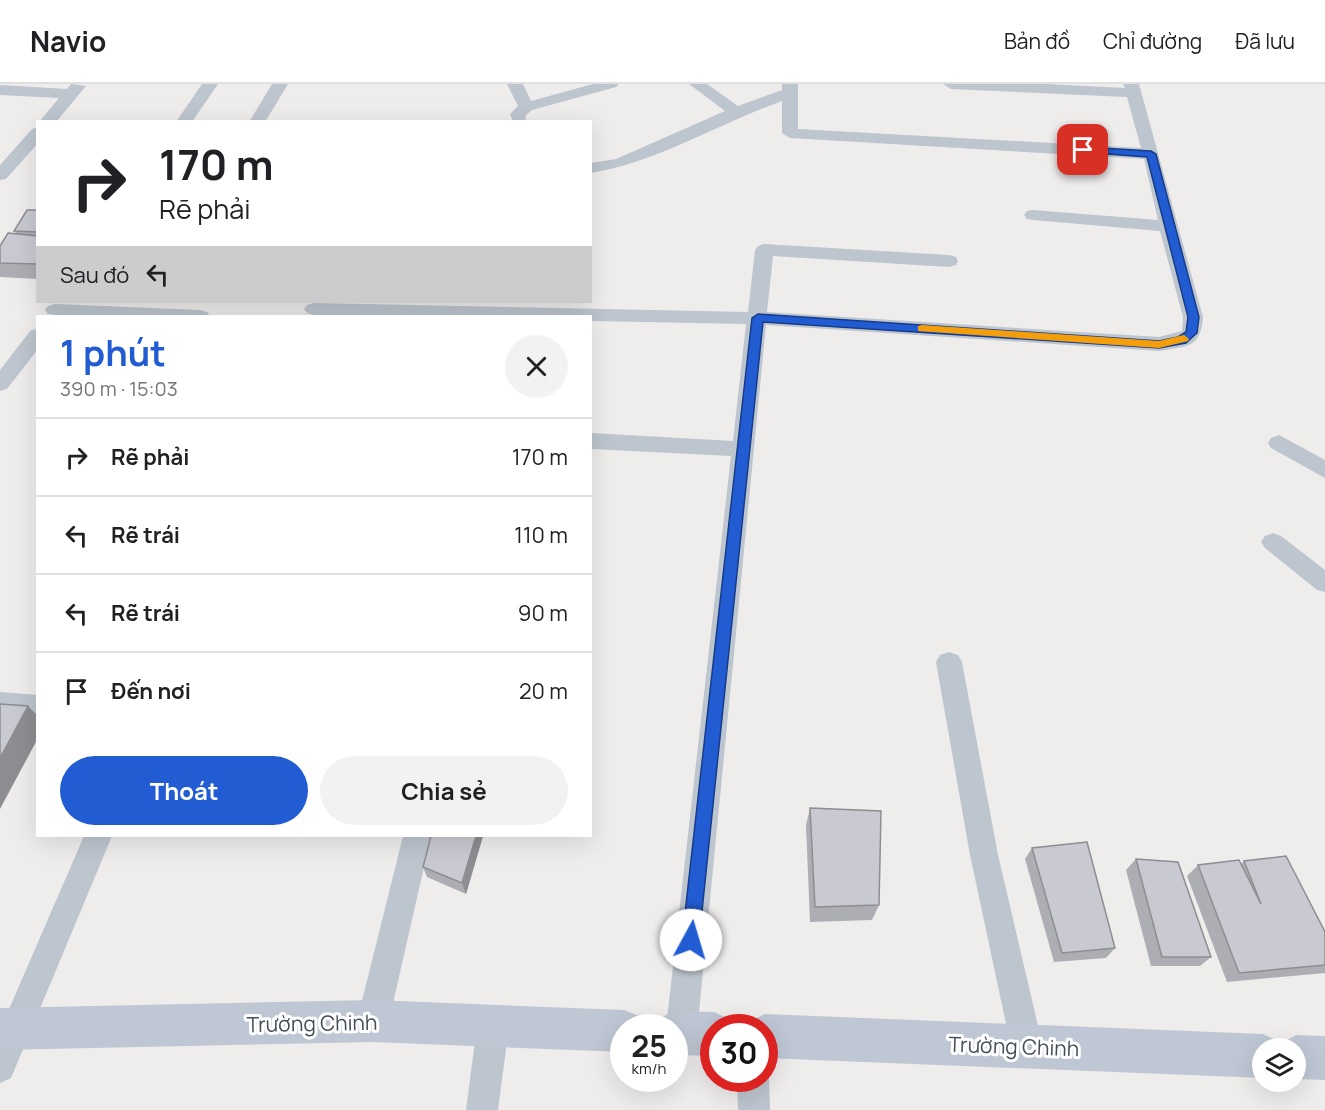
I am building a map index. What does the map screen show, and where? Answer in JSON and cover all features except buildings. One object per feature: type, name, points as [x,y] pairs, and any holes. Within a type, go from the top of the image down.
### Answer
[{"type":"main road","name":"Trường Chinh","points":[[5,1042],[373,1021],[610,1030]]},
{"type":"main road","name":"Trường Chinh","points":[[778,1037],[1252,1056]]},
{"type":"main road","points":[[1306,1057],[1325,1058]]},
{"type":"street","points":[[185,120],[210,84]]},
{"type":"street","points":[[258,120],[280,84]]},
{"type":"street","points":[[514,84],[523,114],[611,84]]},
{"type":"street","points":[[698,84],[736,112]]},
{"type":"street","points":[[313,309],[758,318],[1159,344],[1182,340],[1192,333],[1193,317],[1132,89],[951,84]]},
{"type":"street","points":[[592,168],[620,163],[790,88],[790,133],[1151,154]]},
{"type":"street","points":[[0,90],[75,89]]},
{"type":"street","points":[[48,120],[75,89]]},
{"type":"street","points":[[2,171],[36,134]]},
{"type":"street","points":[[1033,215],[1168,226]]},
{"type":"street","points":[[690,1033],[764,250],[949,261]]},
{"type":"street","points":[[55,309],[168,311],[194,315]]},
{"type":"street","points":[[0,384],[36,338]]},
{"type":"street","points":[[592,441],[744,449]]},
{"type":"street","points":[[1279,442],[1325,470]]},
{"type":"street","points":[[1273,542],[1325,583]]},
{"type":"street","points":[[949,662],[966,770],[994,910],[1027,1047]]},
{"type":"street","points":[[0,703],[36,706]]},
{"type":"street","points":[[5,1042],[98,837]]},
{"type":"street","points":[[373,1021],[417,837]]},
{"type":"street","points":[[482,1110],[493,1026]]},
{"type":"street","points":[[753,1092],[754,1110]]},
{"type":"slow traffic","points":[[922,328],[1159,344],[1184,339]]},
{"type":"route","points":[[691,940],[758,318],[1159,344],[1182,340],[1192,333],[1193,317],[1151,154],[1083,150]]}]
